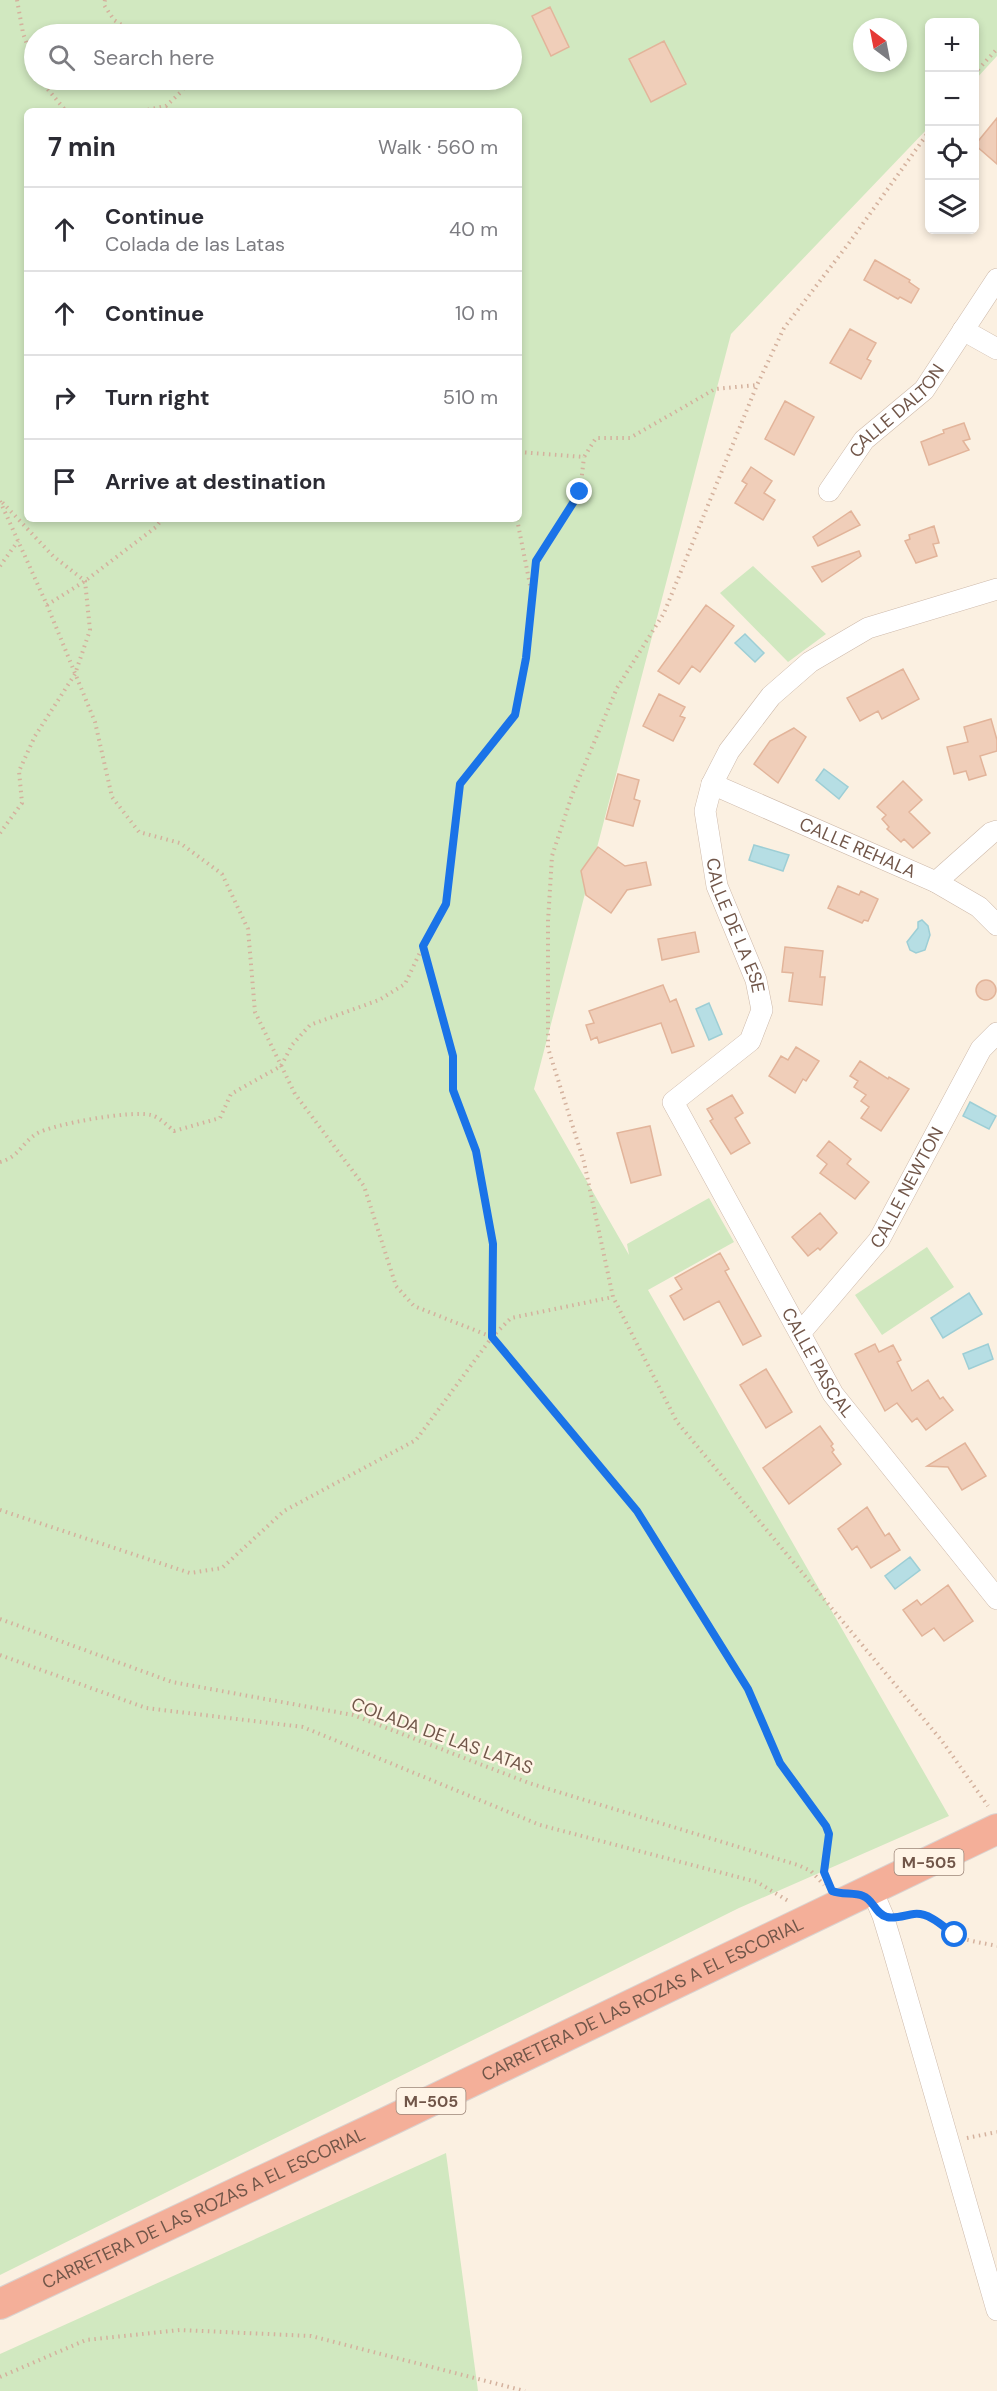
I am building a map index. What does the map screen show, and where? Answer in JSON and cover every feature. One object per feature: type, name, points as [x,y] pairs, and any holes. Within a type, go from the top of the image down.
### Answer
[{"type":"highway","name":"M-505","points":[[872,1900],[997,1829]]},
{"type":"highway","name":"CARRETERA DE LAS ROZAS A EL ESCORIAL","points":[[0,2304],[872,1900]]},
{"type":"street","name":"CALLE DALTON","points":[[829,491],[864,440],[924,390],[997,279]]},
{"type":"street","points":[[963,330],[997,349]]},
{"type":"street","name":"CALLE DE LA ESE","points":[[673,1102],[750,1041],[762,1010],[756,980],[717,886],[705,811],[712,784],[729,751],[771,696],[810,662],[868,628],[997,589]]},
{"type":"street","name":"CALLE REHALA","points":[[712,784],[936,882],[979,907],[997,925]]},
{"type":"street","points":[[936,882],[997,831]]},
{"type":"street","name":"CALLE NEWTON","points":[[801,1332],[879,1240],[981,1049],[997,1033]]},
{"type":"street","name":"CALLE PASCAL","points":[[673,1102],[833,1394],[995,1593]]},
{"type":"street","points":[[872,1900],[948,2141],[997,2310]]},
{"type":"path","points":[[17,0],[24,36]]},
{"type":"path","points":[[105,0],[104,5],[114,20],[120,24]]},
{"type":"path","points":[[977,72],[997,49]]},
{"type":"path","points":[[48,90],[63,108]]},
{"type":"path","points":[[156,108],[166,106],[183,90]]},
{"type":"path","points":[[0,1162],[12,1159],[35,1135],[52,1126],[108,1117],[152,1115],[174,1131],[220,1118],[231,1094],[282,1066],[292,1045],[310,1025],[380,1000],[405,984],[446,904],[460,784],[515,715],[526,658],[536,561],[580,492],[584,457],[596,438],[630,438],[715,389],[757,385],[784,328],[849,243],[925,137]]},
{"type":"path","points":[[522,452],[584,457]]},
{"type":"path","points":[[0,500],[47,605],[95,722],[112,797],[139,832],[180,843],[222,874],[248,929],[255,1012],[295,1094],[364,1186],[396,1286],[414,1306],[492,1337]]},
{"type":"path","points":[[0,500],[53,556],[85,581],[90,630],[75,674],[35,736],[20,771],[22,803],[0,833]]},
{"type":"path","points":[[47,605],[85,581],[160,522]]},
{"type":"path","points":[[518,522],[533,602]]},
{"type":"path","points":[[0,566],[18,540]]},
{"type":"path","points":[[423,946],[453,1056],[453,1090],[476,1151],[493,1244],[492,1337]]},
{"type":"path","points":[[0,1510],[190,1572],[222,1568],[284,1511],[416,1440],[492,1337],[511,1318],[613,1298]]},
{"type":"path","name":"COLADA DE LAS LATAS","points":[[0,1619],[172,1682],[353,1715],[529,1783],[798,1865],[811,1871],[832,1891],[824,1872],[829,1834],[826,1826],[780,1763],[748,1689],[637,1511],[492,1337]]},
{"type":"path","points":[[0,1655],[146,1708],[303,1727],[540,1825],[757,1882],[789,1902],[797,1902]]},
{"type":"path","points":[[872,1900],[890,1918],[918,1913],[939,1922],[955,1935],[997,1946]]},
{"type":"path","points":[[948,2141],[997,2132]]},
{"type":"path","points":[[0,2377],[86,2340],[180,2330],[311,2336],[525,2391]]},
{"type":"green space","points":[[0,0],[997,0],[997,56],[979,76],[979,18],[925,18],[925,131],[731,334],[534,1089],[629,1255],[627,1244],[709,1198],[734,1242],[648,1290],[949,1816],[739,1908],[0,2275]]},
{"type":"green space","points":[[753,566],[826,634],[788,662],[720,593]]},
{"type":"green space","points":[[927,1247],[954,1287],[882,1335],[855,1295]]},
{"type":"green space","points":[[446,2153],[478,2391],[0,2391],[0,2354]]},
{"type":"water","points":[[745,634],[764,653],[755,662],[735,643]]},
{"type":"water","points":[[824,769],[848,787],[839,799],[816,780]]},
{"type":"water","points":[[754,845],[789,855],[783,871],[749,860]]},
{"type":"water","points":[[922,920],[928,926],[930,935],[925,950],[916,953],[910,950],[907,942],[918,928],[918,922]]},
{"type":"water","points":[[709,1003],[722,1034],[709,1040],[696,1009]]},
{"type":"water","points":[[970,1102],[996,1116],[989,1129],[963,1116]]},
{"type":"water","points":[[969,1293],[982,1314],[943,1338],[931,1318]]},
{"type":"water","points":[[988,1344],[993,1359],[969,1369],[963,1354]]},
{"type":"water","points":[[910,1557],[920,1570],[895,1589],[885,1576]]},
{"type":"building","points":[[550,7],[569,47],[551,56],[532,16]]},
{"type":"building","points":[[664,41],[686,84],[651,102],[629,59]]},
{"type":"building","points":[[997,118],[997,164],[979,148],[979,140]]},
{"type":"building","points":[[875,260],[910,280],[909,282],[919,289],[911,303],[900,297],[898,299],[864,280]]},
{"type":"building","points":[[850,329],[876,343],[867,359],[871,361],[861,379],[830,363]]},
{"type":"building","points":[[785,401],[814,417],[794,455],[765,439]]},
{"type":"building","points":[[964,423],[970,439],[963,441],[969,450],[929,465],[921,442],[944,433],[943,430]]},
{"type":"building","points":[[751,467],[772,481],[764,493],[775,500],[763,520],[735,503],[747,484],[742,481]]},
{"type":"building","points":[[851,511],[860,525],[818,546],[813,537]]},
{"type":"building","points":[[934,526],[939,543],[933,544],[937,556],[916,563],[905,541],[910,539],[909,535]]},
{"type":"building","points":[[859,551],[861,556],[822,582],[812,567]]},
{"type":"building","points":[[706,605],[734,626],[700,672],[692,666],[679,684],[658,671]]},
{"type":"building","points":[[903,669],[919,699],[882,719],[878,711],[860,721],[847,698]]},
{"type":"building","points":[[659,694],[685,707],[680,716],[685,718],[673,741],[643,726]]},
{"type":"building","points":[[991,719],[997,740],[997,751],[980,756],[986,775],[969,780],[966,771],[954,774],[947,747],[968,742],[964,727]]},
{"type":"building","points":[[794,728],[806,737],[778,783],[754,764],[770,741]]},
{"type":"building","points":[[618,774],[639,780],[634,799],[640,801],[633,826],[606,819]]},
{"type":"building","points":[[903,781],[922,800],[909,812],[930,833],[913,848],[904,839],[901,842],[887,829],[889,827],[882,819],[886,815],[877,807]]},
{"type":"building","points":[[598,847],[625,866],[646,862],[651,885],[627,890],[611,913],[586,895],[581,871]]},
{"type":"building","points":[[838,886],[859,895],[861,891],[878,899],[868,921],[864,920],[862,923],[828,908]]},
{"type":"building","points":[[695,932],[699,952],[662,960],[658,939]]},
{"type":"building","points":[[785,947],[823,951],[820,977],[825,977],[822,1005],[789,1001],[793,973],[782,972]]},
{"type":"building","points":[[986,980],[993,983],[996,990],[993,997],[986,1000],[979,997],[976,990],[979,983]]},
{"type":"building","points":[[663,985],[670,1002],[676,999],[694,1046],[672,1053],[661,1023],[599,1043],[597,1037],[591,1040],[586,1025],[594,1023],[589,1011]]},
{"type":"building","points":[[796,1047],[819,1061],[806,1081],[803,1079],[795,1093],[769,1076],[781,1056],[788,1060]]},
{"type":"building","points":[[860,1061],[909,1089],[881,1131],[861,1118],[869,1107],[861,1101],[866,1095],[854,1087],[858,1081],[850,1076]]},
{"type":"building","points":[[732,1095],[743,1113],[735,1118],[750,1143],[731,1154],[710,1121],[713,1119],[707,1109]]},
{"type":"building","points":[[650,1126],[661,1175],[631,1183],[617,1133]]},
{"type":"building","points":[[829,1141],[851,1159],[847,1164],[869,1182],[855,1199],[820,1173],[827,1164],[817,1156]]},
{"type":"building","points":[[820,1213],[837,1233],[820,1250],[818,1248],[808,1256],[792,1237]]},
{"type":"building","points":[[720,1253],[729,1269],[725,1271],[761,1336],[743,1345],[719,1301],[684,1320],[670,1296],[682,1289],[675,1278]]},
{"type":"building","points":[[875,1344],[879,1352],[893,1345],[901,1360],[897,1362],[912,1391],[928,1380],[940,1399],[943,1397],[953,1410],[926,1430],[917,1418],[912,1422],[897,1403],[885,1411],[855,1354]]},
{"type":"building","points":[[766,1369],[792,1412],[766,1428],[740,1385]]},
{"type":"building","points":[[820,1426],[833,1444],[832,1452],[841,1464],[789,1504],[763,1468]]},
{"type":"building","points":[[965,1443],[986,1476],[962,1490],[948,1467],[927,1466]]},
{"type":"building","points":[[867,1507],[885,1536],[889,1533],[900,1550],[871,1568],[857,1546],[852,1550],[838,1529]]},
{"type":"building","points":[[948,1585],[973,1621],[944,1641],[934,1628],[922,1636],[903,1610],[917,1600],[921,1605]]},
{"type":"route","points":[[580,492],[536,561],[526,658],[515,715],[460,784],[446,904],[423,946],[453,1056],[453,1090],[476,1151],[493,1244],[492,1337],[637,1511],[748,1689],[780,1763],[826,1826],[829,1834],[824,1872],[832,1891],[843,1895],[861,1894],[868,1899],[876,1911],[890,1918],[918,1913],[939,1922],[955,1935]]}]
